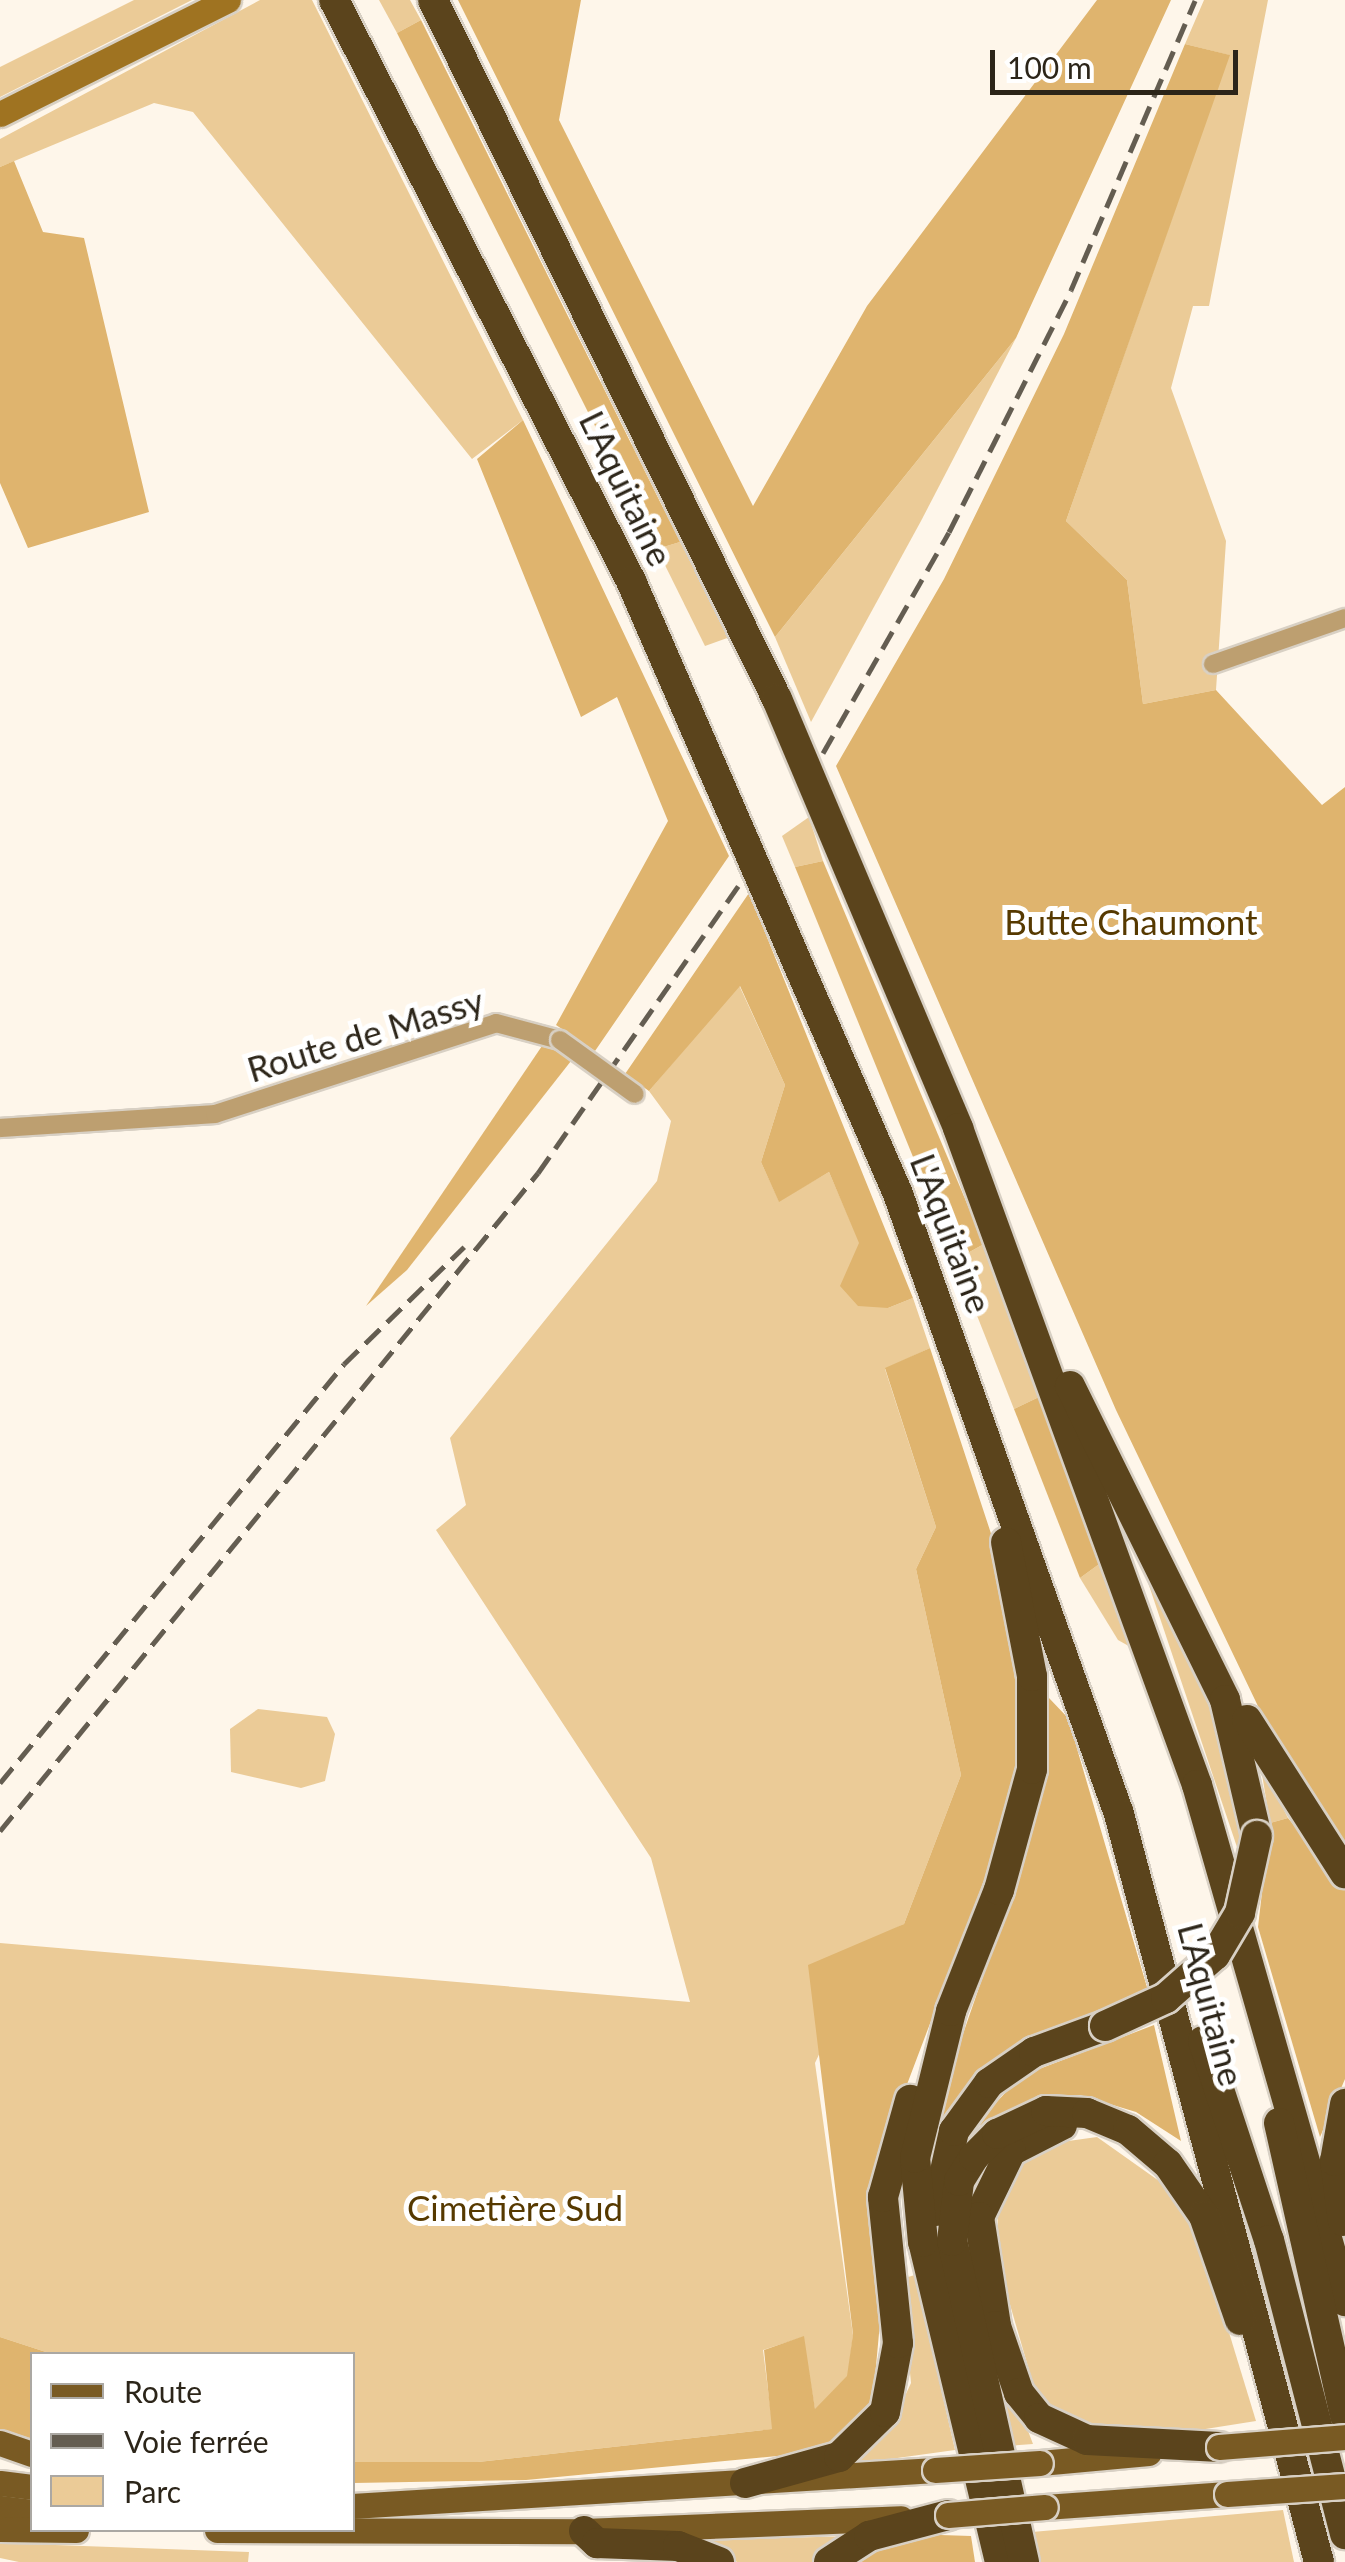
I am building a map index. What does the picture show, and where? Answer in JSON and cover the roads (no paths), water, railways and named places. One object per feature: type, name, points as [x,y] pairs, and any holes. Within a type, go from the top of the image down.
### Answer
[{"type":"highway","name":"L'Aquitaine","points":[[334,0],[548,410],[708,748],[855,1087],[990,1437],[1136,1871],[1319,2562]]},
{"type":"highway","name":"L'Aquitaine","points":[[433,0],[777,699],[1046,1351],[1197,1785],[1345,2301]]},
{"type":"highway","points":[[1024,2562],[966,2318],[936,2213],[954,2131],[1010,2066],[1166,1998],[1215,1955],[1240,1913],[1257,1836],[1244,1756],[1208,1664],[1092,1418],[1046,1351]]},
{"type":"highway","points":[[745,2483],[839,2457],[885,2412],[898,2343],[884,2243],[888,2167],[999,1890],[1032,1769],[1028,1646],[988,1484],[990,1437]]},
{"type":"highway","points":[[1208,1664],[1345,1873]]},
{"type":"highway","points":[[1197,1785],[1345,2416]]},
{"type":"highway","points":[[1136,1871],[1268,2240],[1345,2534]]},
{"type":"highway","points":[[952,2011],[918,2130],[918,2208],[1000,2562]]},
{"type":"highway","points":[[1345,2104],[1334,2162],[1345,2234]]},
{"type":"highway","points":[[966,2318],[952,2212],[974,2156],[996,2134],[1046,2111],[1107,2122],[1168,2164],[1204,2216],[1297,2510],[1312,2529]]},
{"type":"highway","points":[[1107,2122],[1034,2134],[985,2193],[980,2242],[1008,2368],[1039,2418],[1062,2432],[1219,2447]]},
{"type":"highway","points":[[983,2501],[986,2562]]},
{"type":"highway","points":[[829,2562],[869,2536],[948,2515]]},
{"type":"highway","points":[[584,2531],[597,2543],[678,2546],[719,2562]]},
{"type":"main road","points":[[355,2506],[1040,2463],[1345,2437]]},
{"type":"main road","points":[[0,2443],[30,2453]]},
{"type":"main road","points":[[0,2484],[30,2488]]},
{"type":"main road","points":[[355,2530],[584,2531],[948,2515],[1345,2486]]},
{"type":"main road","points":[[0,2508],[30,2512]]},
{"type":"main road","points":[[0,2529],[30,2529]]},
{"type":"street","points":[[0,114],[228,0]]},
{"type":"street","points":[[1213,664],[1345,618]]},
{"type":"street","name":"Route de Massy","points":[[0,1128],[215,1114],[496,1023],[560,1040],[635,1094]]},
{"type":"railway","points":[[823,753],[949,532],[1071,290],[1195,0]]},
{"type":"railway","points":[[0,1831],[538,1173],[743,879]]},
{"type":"railway","points":[[0,1783],[344,1364],[464,1247]]},
{"type":"park label","name":"Butte Chaumont","points":[[1131,921]]},
{"type":"park label","name":"Cimetière Sud","points":[[515,2207]]}]
